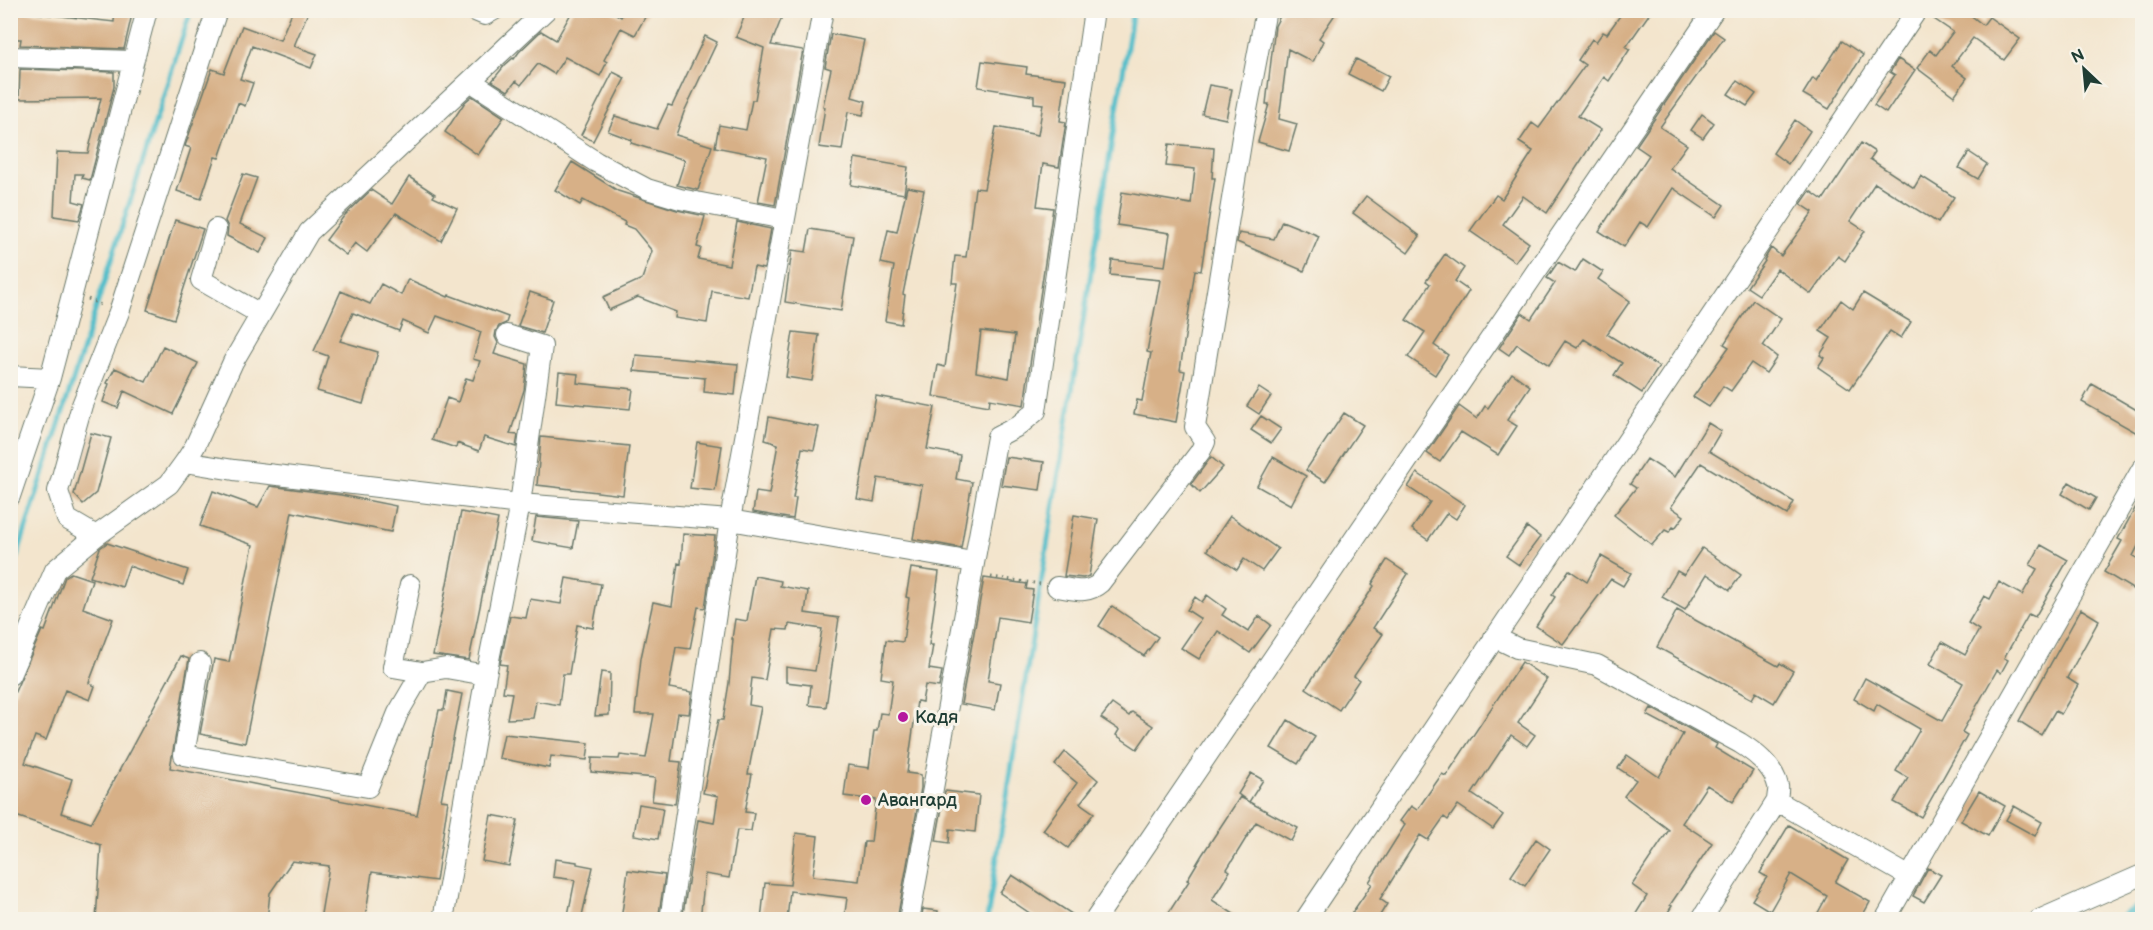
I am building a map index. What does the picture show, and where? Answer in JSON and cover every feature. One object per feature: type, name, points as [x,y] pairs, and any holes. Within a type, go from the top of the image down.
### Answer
[{"type":"street","points":[[10,496],[50,378],[147,10]]},
{"type":"street","points":[[96,536],[68,519],[58,491],[82,405],[119,312],[217,10]]},
{"type":"street","points":[[473,10],[485,15],[494,10]]},
{"type":"street","points":[[10,675],[55,570],[96,536],[169,484],[185,462],[195,446],[233,362],[309,232],[472,82],[546,10]]},
{"type":"street","points":[[670,920],[730,520],[823,10]]},
{"type":"street","points":[[909,920],[997,437],[1018,426],[1036,411],[1094,10]]},
{"type":"street","points":[[1057,587],[1085,591],[1100,583],[1200,452],[1205,442],[1194,427],[1243,131],[1266,10]]},
{"type":"street","points":[[1095,920],[1714,10]]},
{"type":"street","points":[[1305,920],[1917,10]]},
{"type":"street","points":[[10,57],[134,61]]},
{"type":"street","points":[[472,82],[596,162],[647,189],[680,199],[784,219]]},
{"type":"street","points":[[216,230],[201,280],[260,314]]},
{"type":"street","points":[[443,920],[486,675],[520,504],[542,346],[507,335]]},
{"type":"street","points":[[10,376],[50,378]]},
{"type":"street","points":[[185,462],[234,470],[520,504],[730,520],[973,562]]},
{"type":"street","points":[[1885,920],[2142,469]]},
{"type":"street","points":[[410,585],[393,667],[422,672],[446,668],[486,675]]},
{"type":"street","points":[[1494,637],[1517,648],[1597,666],[1740,743],[1758,754],[1769,768],[1778,787],[1776,801],[1701,920]]},
{"type":"street","points":[[200,663],[184,755],[368,787],[398,712],[422,672]]},
{"type":"street","points":[[1776,801],[1910,877]]},
{"type":"street","points":[[2039,920],[2142,875]]},
{"type":"path","points":[[73,293],[119,312]]},
{"type":"path","points":[[973,562],[980,575],[1034,583]]},
{"type":"building","points":[[10,10],[26,10],[26,12],[114,22],[115,10],[133,10],[124,49],[20,45],[21,39],[10,39]]},
{"type":"building","points":[[293,10],[309,10],[294,46],[317,54],[311,68],[252,46],[240,79],[253,83],[245,106],[238,103],[219,158],[215,157],[201,199],[177,191],[191,148],[185,146],[212,69],[224,73],[242,26],[280,40]]},
{"type":"building","points":[[573,10],[609,10],[621,17],[624,10],[649,10],[635,35],[621,28],[604,60],[607,62],[600,76],[565,57],[554,74],[538,64],[521,85],[516,81],[508,91],[492,81],[505,65],[514,59],[541,31],[556,40]]},
{"type":"building","points":[[747,10],[767,10],[782,17],[771,45],[803,50],[775,205],[758,202],[767,157],[715,147],[719,125],[746,130],[752,100],[755,100],[764,48],[736,37]]},
{"type":"building","points":[[1283,10],[1338,10],[1319,38],[1323,41],[1313,62],[1288,49],[1279,119],[1297,124],[1289,151],[1258,142],[1269,104],[1266,104],[1275,26]]},
{"type":"building","points":[[1624,10],[1652,10],[1626,47],[1630,49],[1609,81],[1604,77],[1578,116],[1601,130],[1547,213],[1523,196],[1503,224],[1529,243],[1515,262],[1470,231],[1496,195],[1502,199],[1533,151],[1519,142],[1532,123],[1539,128],[1585,65],[1578,60],[1592,39],[1596,42],[1603,32],[1607,34]]},
{"type":"building","points":[[1929,10],[1964,10],[1983,25],[1989,17],[2020,39],[2004,60],[1973,38],[1952,66],[1967,78],[1954,96],[1917,68],[1930,50],[1936,55],[1953,32],[1928,15]]},
{"type":"building","points":[[1714,31],[1724,38],[1660,127],[1687,145],[1670,168],[1724,205],[1716,217],[1673,188],[1648,227],[1640,222],[1624,247],[1599,231],[1649,155],[1636,146]]},
{"type":"building","points":[[831,34],[864,40],[852,97],[866,101],[863,115],[848,112],[842,150],[819,147],[825,107],[823,106],[831,69],[825,67]]},
{"type":"building","points":[[705,36],[717,42],[684,112],[676,135],[712,146],[698,190],[677,185],[685,160],[631,143],[632,140],[608,131],[615,116],[657,129],[668,105],[672,106]]},
{"type":"building","points":[[1842,41],[1863,55],[1829,109],[1803,94],[1813,78],[1816,81]]},
{"type":"building","points":[[1356,59],[1389,76],[1381,91],[1348,74]]},
{"type":"building","points":[[1898,59],[1915,70],[1886,113],[1874,105],[1895,75],[1890,72]]},
{"type":"building","points":[[982,61],[1027,67],[1026,74],[1066,79],[1060,121],[1066,122],[1059,167],[1043,164],[1037,206],[1053,208],[1024,405],[990,399],[989,406],[933,396],[938,365],[945,367],[957,283],[952,283],[955,256],[966,257],[975,188],[984,189],[996,127],[1038,135],[1043,104],[1034,103],[1034,96],[978,87]],"holes":[[[981,331],[1015,335],[1009,378],[976,372]]]},
{"type":"building","points":[[20,69],[114,72],[114,87],[90,180],[82,178],[83,174],[75,174],[73,201],[84,204],[79,220],[54,216],[57,152],[88,153],[101,98],[19,99]]},
{"type":"building","points":[[613,72],[625,78],[593,141],[581,135]]},
{"type":"building","points":[[1737,81],[1756,94],[1747,106],[1728,94]]},
{"type":"building","points":[[1209,85],[1232,89],[1226,119],[1202,114]]},
{"type":"building","points":[[472,96],[504,117],[478,155],[445,132],[465,102]]},
{"type":"building","points":[[1702,114],[1714,123],[1703,138],[1691,130]]},
{"type":"building","points":[[1795,120],[1810,131],[1788,164],[1773,153]]},
{"type":"building","points":[[1861,143],[1875,152],[1870,159],[1914,188],[1921,176],[1954,197],[1938,223],[1875,183],[1850,221],[1865,231],[1845,261],[1838,256],[1811,294],[1777,269],[1759,295],[1747,287],[1771,248],[1781,256],[1813,212],[1801,204],[1810,191],[1823,200]]},
{"type":"building","points":[[1169,144],[1214,148],[1212,178],[1215,178],[1201,271],[1195,270],[1180,370],[1185,371],[1176,422],[1134,414],[1137,400],[1142,401],[1151,353],[1147,352],[1160,280],[1110,275],[1112,260],[1165,266],[1170,233],[1117,225],[1122,192],[1191,204],[1195,169],[1166,166]]},
{"type":"building","points":[[1969,152],[1987,164],[1978,179],[1959,168]]},
{"type":"building","points":[[855,158],[908,167],[904,194],[851,185]]},
{"type":"building","points":[[572,162],[618,191],[677,210],[705,216],[697,247],[701,248],[698,259],[729,265],[737,222],[771,229],[764,269],[754,267],[748,297],[712,291],[707,323],[675,318],[676,312],[638,297],[609,310],[603,297],[642,279],[652,251],[634,229],[624,225],[625,222],[583,200],[580,205],[555,190]]},
{"type":"building","points":[[243,174],[257,178],[240,224],[268,238],[260,253],[227,236],[228,227],[225,221]]},
{"type":"building","points":[[409,177],[435,194],[433,197],[457,208],[441,241],[396,213],[367,252],[355,243],[346,255],[326,240],[344,216],[371,190],[392,204]]},
{"type":"building","points":[[907,187],[924,190],[903,294],[905,295],[901,324],[885,321],[894,266],[881,263],[888,230],[897,232]]},
{"type":"building","points":[[1366,196],[1420,236],[1408,253],[1353,213]]},
{"type":"building","points":[[175,220],[203,229],[174,319],[147,310]]},
{"type":"building","points":[[1282,221],[1319,236],[1304,271],[1237,242],[1239,233],[1274,239]]},
{"type":"building","points":[[810,229],[853,236],[841,311],[785,302],[792,250],[806,252]]},
{"type":"building","points":[[1445,254],[1464,268],[1455,281],[1469,291],[1434,345],[1448,355],[1435,375],[1408,357],[1425,332],[1406,320],[1430,284],[1426,281]]},
{"type":"building","points":[[1583,259],[1603,272],[1598,279],[1630,301],[1607,334],[1659,367],[1642,393],[1614,375],[1622,363],[1584,339],[1577,348],[1565,341],[1549,365],[1517,344],[1509,355],[1499,348],[1522,313],[1531,319],[1555,283],[1547,278],[1558,262],[1575,272]]},
{"type":"building","points":[[408,279],[448,297],[449,295],[508,317],[506,323],[499,326],[496,331],[495,337],[498,343],[494,354],[527,364],[524,390],[510,434],[518,435],[516,447],[484,437],[479,451],[457,443],[456,448],[432,440],[447,398],[458,402],[466,378],[473,380],[480,361],[473,359],[481,332],[437,316],[429,333],[403,321],[399,331],[353,313],[340,341],[378,352],[363,404],[317,391],[328,356],[314,351],[341,291],[370,304],[381,284],[401,295]]},
{"type":"building","points":[[530,292],[553,300],[542,333],[518,326]]},
{"type":"building","points":[[1863,293],[1911,322],[1901,338],[1890,331],[1850,389],[1818,367],[1824,358],[1820,355],[1831,338],[1820,331],[1841,300],[1853,309]]},
{"type":"building","points":[[1753,300],[1781,319],[1763,346],[1777,357],[1766,373],[1751,363],[1731,391],[1723,386],[1709,407],[1693,397],[1729,347],[1724,344]]},
{"type":"building","points":[[793,332],[819,335],[812,381],[786,377]]},
{"type":"building","points":[[163,346],[198,363],[173,414],[124,391],[118,408],[103,402],[109,384],[107,383],[115,368],[146,382]]},
{"type":"building","points":[[636,355],[738,364],[735,395],[704,392],[705,378],[634,371]]},
{"type":"building","points":[[559,372],[578,374],[577,383],[633,389],[630,409],[556,402]]},
{"type":"building","points":[[1512,373],[1530,386],[1507,420],[1517,426],[1498,455],[1461,432],[1440,462],[1427,453],[1459,406],[1477,419],[1485,406],[1488,408]]},
{"type":"building","points":[[2092,384],[2142,413],[2142,423],[2137,433],[2082,402]]},
{"type":"building","points":[[1259,388],[1271,396],[1259,414],[1247,406]]},
{"type":"building","points":[[876,396],[935,407],[927,449],[960,455],[956,479],[972,482],[961,548],[913,539],[922,485],[878,478],[874,502],[857,499]]},
{"type":"building","points":[[1344,413],[1363,425],[1325,482],[1306,470]]},
{"type":"building","points":[[1261,416],[1281,429],[1271,443],[1251,430]]},
{"type":"building","points":[[769,417],[819,427],[814,450],[802,448],[793,498],[796,498],[793,519],[753,512],[756,492],[769,494],[778,444],[765,440]]},
{"type":"building","points":[[1708,423],[1721,431],[1709,451],[1794,502],[1787,515],[1701,463],[1671,507],[1684,516],[1675,528],[1673,527],[1669,532],[1665,530],[1652,545],[1614,515],[1636,488],[1630,484],[1647,459],[1675,477]]},
{"type":"building","points":[[91,433],[111,438],[96,493],[83,504],[74,494]]},
{"type":"building","points":[[541,437],[629,446],[623,495],[537,485]]},
{"type":"building","points":[[697,442],[722,446],[715,491],[690,488]]},
{"type":"building","points":[[1006,457],[1044,462],[1040,490],[1001,485]]},
{"type":"building","points":[[1211,457],[1223,467],[1200,493],[1191,484]]},
{"type":"building","points":[[1273,457],[1306,476],[1291,505],[1257,486]]},
{"type":"building","points":[[1417,473],[1465,505],[1456,519],[1447,513],[1428,540],[1412,529],[1430,502],[1408,487]]},
{"type":"building","points":[[2069,482],[2096,498],[2089,510],[2062,494]]},
{"type":"building","points":[[270,486],[341,495],[396,506],[391,532],[292,512],[245,743],[200,734],[214,659],[229,662],[253,545],[200,526],[213,491],[258,507]]},
{"type":"building","points":[[2142,496],[2142,538],[2133,556],[2142,561],[2142,576],[2134,590],[2104,572],[2122,541],[2118,539]]},
{"type":"building","points":[[461,512],[498,519],[469,660],[433,655]]},
{"type":"building","points":[[1074,515],[1098,519],[1089,576],[1083,578],[1064,576]]},
{"type":"building","points":[[1230,516],[1278,549],[1262,571],[1244,559],[1237,570],[1207,550]]},
{"type":"building","points":[[536,517],[578,521],[573,548],[532,541]]},
{"type":"building","points":[[1527,527],[1540,537],[1519,565],[1506,556]]},
{"type":"building","points":[[683,534],[715,536],[705,608],[698,607],[690,649],[676,647],[669,688],[692,692],[689,714],[678,713],[671,761],[681,762],[675,804],[652,801],[655,778],[591,772],[592,758],[619,759],[620,755],[646,758],[654,714],[635,714],[641,658],[653,602],[672,606],[678,563],[681,564]]},
{"type":"building","points":[[107,543],[188,570],[183,585],[129,566],[122,587],[90,577],[100,548]]},
{"type":"building","points":[[2041,545],[2068,560],[2035,617],[2029,614],[2004,658],[2008,660],[2001,673],[1997,670],[1962,732],[1967,735],[1921,817],[1894,802],[1908,778],[1896,771],[1920,729],[1877,704],[1874,711],[1854,699],[1865,678],[1942,721],[1963,683],[1930,664],[1942,642],[1965,655],[1979,630],[1968,623],[1984,596],[1990,599],[1999,582],[2022,595],[2037,569],[2030,565]]},
{"type":"building","points":[[1702,548],[1741,575],[1730,590],[1707,574],[1685,610],[1662,597],[1677,571],[1684,575]]},
{"type":"building","points":[[1601,556],[1631,573],[1623,586],[1611,579],[1563,644],[1536,626],[1555,597],[1552,595],[1569,570],[1587,582]]},
{"type":"building","points":[[1387,560],[1408,574],[1373,628],[1383,634],[1354,676],[1359,680],[1339,710],[1306,688],[1374,586],[1372,584]]},
{"type":"building","points":[[911,568],[939,572],[929,645],[933,645],[929,669],[942,671],[939,687],[925,685],[922,702],[917,701],[907,773],[921,775],[921,788],[897,920],[844,920],[847,898],[790,891],[787,920],[761,920],[765,883],[790,885],[796,833],[818,836],[813,876],[859,881],[864,842],[871,842],[876,800],[844,796],[848,765],[869,768],[874,731],[877,731],[880,713],[888,714],[893,680],[881,678],[886,640],[903,642],[909,598],[906,597]]},
{"type":"building","points":[[71,573],[92,580],[83,608],[113,619],[89,683],[95,686],[90,700],[65,690],[46,740],[35,736],[25,763],[72,779],[61,813],[91,823],[181,656],[189,659],[170,768],[417,815],[439,710],[444,710],[447,691],[462,694],[441,800],[448,801],[436,881],[372,872],[365,920],[320,920],[329,866],[292,861],[270,893],[267,920],[96,920],[101,845],[10,814],[10,703],[42,630],[45,631],[65,577]]},
{"type":"building","points":[[755,576],[781,581],[780,586],[808,591],[805,613],[839,618],[826,707],[809,705],[811,685],[786,682],[786,667],[815,671],[822,629],[789,624],[788,630],[774,629],[765,680],[752,678],[749,705],[761,707],[748,774],[752,774],[745,812],[754,813],[751,831],[737,830],[729,878],[705,874],[700,920],[682,920],[698,820],[714,823],[718,796],[703,793],[718,720],[723,720],[735,619],[747,621]]},
{"type":"building","points":[[566,578],[601,584],[593,628],[577,625],[569,674],[563,674],[559,705],[536,701],[533,718],[507,719],[512,693],[503,692],[507,665],[500,664],[510,616],[526,618],[530,599],[561,604]]},
{"type":"building","points":[[984,578],[1027,584],[1026,589],[1033,590],[1028,622],[998,617],[988,681],[1000,683],[995,710],[961,704]]},
{"type":"building","points":[[1207,595],[1226,609],[1222,615],[1248,632],[1259,616],[1271,625],[1250,653],[1218,631],[1199,659],[1181,648],[1201,619],[1187,610],[1195,597],[1202,602]]},
{"type":"building","points":[[1112,606],[1158,637],[1144,656],[1099,626]]},
{"type":"building","points":[[2081,609],[2099,620],[2067,678],[2078,685],[2061,714],[2055,711],[2041,735],[2019,721]]},
{"type":"building","points":[[1677,610],[1778,666],[1780,663],[1793,671],[1774,703],[1756,692],[1752,699],[1657,647]]},
{"type":"building","points":[[1522,662],[1547,679],[1518,723],[1535,735],[1527,746],[1511,735],[1472,794],[1503,815],[1493,829],[1458,805],[1448,820],[1444,817],[1428,840],[1420,835],[1380,899],[1387,904],[1377,920],[1347,920],[1372,884],[1369,882],[1405,825],[1400,821],[1411,806],[1417,810],[1442,774],[1446,776]]},
{"type":"building","points":[[601,672],[610,673],[609,715],[595,716]]},
{"type":"building","points":[[1112,704],[1129,716],[1132,712],[1153,726],[1137,749],[1116,735],[1119,730],[1101,718]]},
{"type":"building","points":[[1651,708],[1717,744],[1715,748],[1753,771],[1733,802],[1707,785],[1682,823],[1712,843],[1670,905],[1672,906],[1663,920],[1632,920],[1647,896],[1632,885],[1669,830],[1624,796],[1636,780],[1618,768],[1627,755],[1659,777],[1683,734],[1647,715]]},
{"type":"building","points":[[1288,720],[1315,737],[1298,764],[1271,748]]},
{"type":"building","points":[[504,734],[589,743],[587,760],[551,756],[549,768],[499,758]]},
{"type":"building","points":[[1065,752],[1098,780],[1080,803],[1094,813],[1068,848],[1043,830],[1077,783],[1055,765]]},
{"type":"building","points":[[1251,773],[1263,780],[1249,802],[1238,794]]},
{"type":"building","points":[[945,791],[979,795],[975,832],[950,829],[949,843],[936,841]]},
{"type":"building","points":[[1979,791],[2005,806],[1988,836],[1961,821]]},
{"type":"building","points":[[1240,797],[1298,828],[1291,841],[1256,822],[1227,869],[1230,871],[1212,900],[1243,920],[1164,920],[1189,881],[1187,880],[1202,855]]},
{"type":"building","points":[[639,804],[663,808],[658,839],[634,835]]},
{"type":"building","points":[[2014,806],[2042,822],[2035,836],[2006,820]]},
{"type":"building","points":[[491,815],[518,820],[509,866],[482,861]]},
{"type":"building","points":[[1789,825],[1848,860],[1835,882],[1870,902],[1860,920],[1814,920],[1827,896],[1791,874],[1770,911],[1752,900],[1767,877],[1760,873]]},
{"type":"building","points":[[1536,839],[1550,849],[1525,886],[1511,876]]},
{"type":"building","points":[[555,859],[593,867],[581,920],[567,920],[575,880],[553,877]]},
{"type":"building","points":[[1928,868],[1941,875],[1924,902],[1913,896]]},
{"type":"building","points":[[628,870],[665,875],[658,920],[621,920]]},
{"type":"building","points":[[1012,875],[1081,920],[1040,920],[1000,893]]},
{"type":"building","points":[[923,909],[938,911],[938,920],[921,920]]},
{"type":"waterway","points":[[10,578],[191,10]]},
{"type":"waterway","points":[[987,920],[1133,10]]},
{"type":"waterway","points":[[2129,920],[2142,913]]},
{"type":"place","name":"Кадя","points":[[903,717]]},
{"type":"place","name":"Авангард","points":[[866,800]]}]
